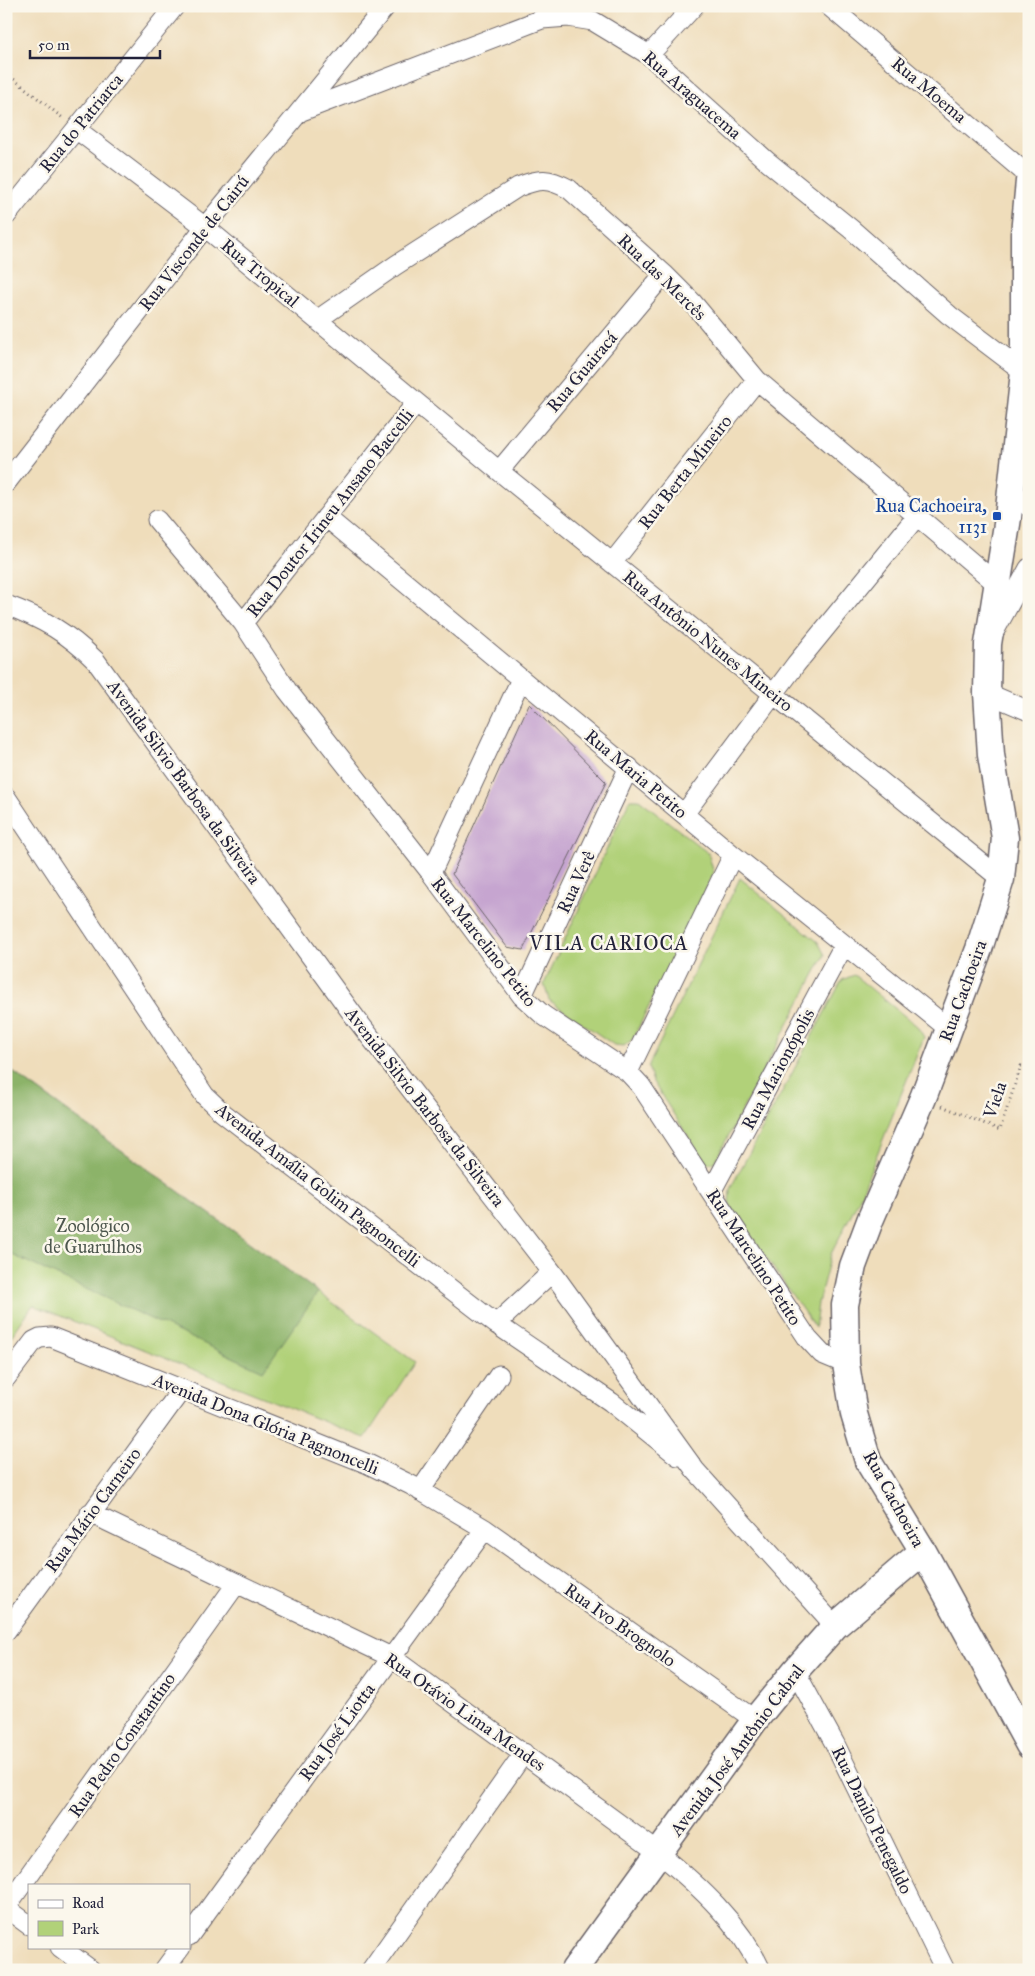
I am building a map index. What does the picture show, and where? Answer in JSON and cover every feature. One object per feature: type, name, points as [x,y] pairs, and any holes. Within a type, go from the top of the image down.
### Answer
[{"type":"main road","name":"Rua Cachoeira","points":[[1029,181],[1024,234],[1024,372],[1020,498],[997,584],[988,644],[987,694],[991,755],[1005,838],[1001,880],[923,1098],[871,1218],[853,1266],[845,1305],[846,1364],[854,1414],[868,1461],[923,1550],[1029,1745]]},
{"type":"main road","name":"Avenida José Antônio Cabral","points":[[574,1970],[755,1720],[795,1671],[835,1626],[923,1550]]},
{"type":"street","name":"Rua do Patriarca","points":[[6,216],[175,6]]},
{"type":"street","name":"Rua Visconde de Cairú","points":[[6,483],[205,227],[302,111],[386,6]]},
{"type":"street","points":[[649,55],[694,6]]},
{"type":"street","name":"Rua Moema","points":[[829,6],[1029,176]]},
{"type":"street","name":"Rua Araguacema","points":[[302,111],[542,19],[568,17],[593,22],[649,55],[768,162],[851,229],[949,314],[1024,372]]},
{"type":"street","name":"Rua Tropical","points":[[76,129],[205,227],[416,403]]},
{"type":"street","name":"Rua das Mercês","points":[[317,320],[518,186],[534,180],[551,180],[570,188],[664,274],[693,303],[757,380],[997,584]]},
{"type":"street","name":"Rua Guairacá","points":[[499,471],[664,274]]},
{"type":"street","name":"Rua Berta Mineiro","points":[[612,563],[757,380]]},
{"type":"street","name":"Rua Antônio Nunes Mineiro","points":[[416,403],[1001,880]]},
{"type":"street","name":"Rua Doutor Irineu Ansano Baccelli","points":[[243,623],[416,403]]},
{"type":"street","points":[[684,814],[775,695],[796,664],[918,516]]},
{"type":"street","name":"Rua Maria Petito","points":[[326,517],[733,855],[949,1029]]},
{"type":"street","name":"Rua Marcelino Petito","points":[[157,520],[243,623],[287,690],[432,873],[522,996],[543,1015],[628,1072],[641,1086],[808,1339],[822,1354],[846,1364]]},
{"type":"street","points":[[988,644],[1029,568]]},
{"type":"street","name":"Avenida Silvio Barbosa da Silveira","points":[[6,605],[33,615],[57,627],[78,643],[96,661],[354,1016],[552,1272],[695,1470],[835,1626]]},
{"type":"street","points":[[432,873],[521,679]]},
{"type":"street","points":[[987,694],[1029,712]]},
{"type":"street","name":"Rua Verê","points":[[522,996],[629,767]]},
{"type":"street","name":"Avenida Amália Golim Pagnoncelli","points":[[6,797],[205,1096],[223,1113],[496,1324],[610,1402],[695,1470]]},
{"type":"street","points":[[628,1072],[733,855]]},
{"type":"street","name":"Rua Marionópolis","points":[[711,1192],[844,945]]},
{"type":"street","points":[[496,1324],[552,1272]]},
{"type":"street","name":"Avenida Dona Glória Pagnoncelli","points":[[6,1378],[29,1347],[40,1338],[51,1337],[368,1464],[420,1490],[485,1529]]},
{"type":"street","points":[[420,1490],[499,1376]]},
{"type":"street","name":"Rua Mário Carneiro","points":[[6,1631],[182,1389]]},
{"type":"street","name":"Rua Otávio Lima Mendes","points":[[90,1513],[392,1657],[660,1853],[700,1887],[733,1926],[761,1970]]},
{"type":"street","name":"Rua José Liotta","points":[[190,1935],[485,1529]]},
{"type":"street","name":"Rua Ivo Brognolo","points":[[485,1529],[755,1720]]},
{"type":"street","name":"Rua Pedro Constantino","points":[[6,1908],[237,1583]]},
{"type":"street","name":"Rua Danilo Penegaldo","points":[[795,1671],[835,1744],[946,1970]]},
{"type":"street","points":[[371,1970],[524,1753]]},
{"type":"street","points":[[6,1908],[28,1924]]},
{"type":"street","points":[[61,1948],[91,1970]]},
{"type":"street","points":[[164,1970],[180,1948]]},
{"type":"path","points":[[6,73],[76,129]]},
{"type":"path","name":"Viela","points":[[923,1098],[1000,1130],[1021,1066],[1029,1068]]},
{"type":"green space","points":[[630,799],[639,799],[708,853],[714,873],[633,1039],[624,1046],[614,1045],[549,1000],[544,984]]},
{"type":"green space","points":[[740,878],[818,942],[825,955],[714,1163],[705,1163],[653,1082],[648,1067]]},
{"type":"green space","points":[[854,975],[917,1026],[924,1037],[860,1197],[831,1254],[818,1303],[815,1328],[729,1204],[730,1189],[842,980]]},
{"type":"green space","name":"Zoológico de Guarulhos","points":[[6,1067],[415,1362],[365,1438],[33,1305],[6,1344]]},
{"type":"green space","name":"Zoológico de Guarulhos","points":[[6,1067],[318,1292],[263,1371],[6,1252]]},
{"type":"building","points":[[529,704],[606,782],[523,950],[507,947],[452,874]]},
{"type":"place","name":"Rua Cachoeira, 1131","points":[[997,516]]},
{"type":"district","name":"VILA CARIOCA","points":[[609,943]]}]
